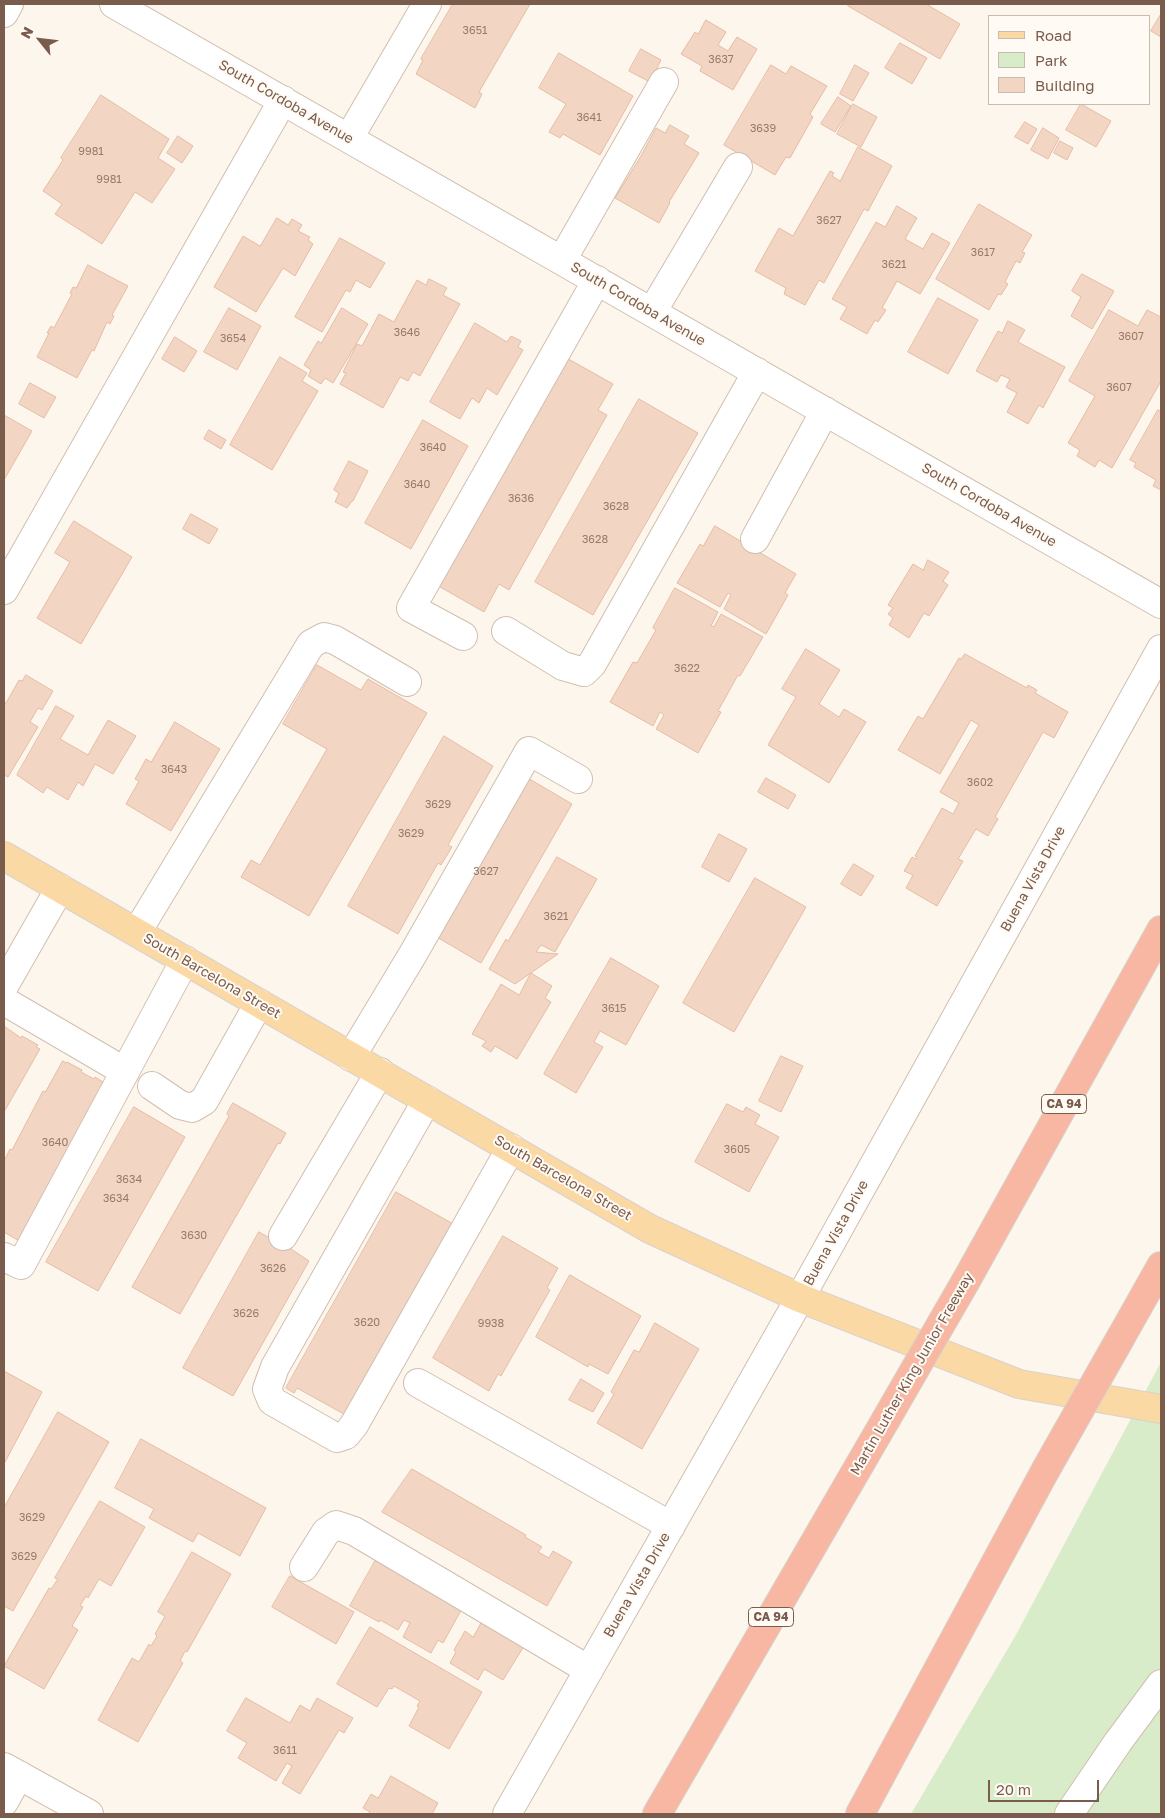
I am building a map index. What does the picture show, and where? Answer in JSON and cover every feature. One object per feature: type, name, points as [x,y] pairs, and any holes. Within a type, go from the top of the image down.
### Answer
[{"type":"highway","name":"Martin Luther King Junior Freeway","points":[[657,1814],[967,1279],[1161,930]]},
{"type":"highway","points":[[860,1814],[1046,1471],[1161,1266]]},
{"type":"main road","name":"South Barcelona Street","points":[[4,856],[650,1229],[800,1298],[1019,1384],[1161,1409]]},
{"type":"street","points":[[4,13],[9,4]]},
{"type":"street","name":"South Cordoba Avenue","points":[[114,4],[1161,604]]},
{"type":"street","points":[[349,138],[427,4]]},
{"type":"street","points":[[562,260],[664,82]]},
{"type":"street","points":[[4,590],[283,100]]},
{"type":"street","points":[[652,312],[738,166]]},
{"type":"street","points":[[463,636],[411,608],[597,280]]},
{"type":"street","points":[[506,631],[563,666],[584,672],[592,664],[757,372]]},
{"type":"street","points":[[755,539],[825,411]]},
{"type":"street","points":[[137,932],[311,644],[324,637],[335,640],[407,682]]},
{"type":"street","name":"Buena Vista Drive","points":[[507,1814],[800,1298],[1161,649]]},
{"type":"street","points":[[351,1057],[413,954],[529,751],[578,779]]},
{"type":"street","points":[[4,986],[60,888]]},
{"type":"street","points":[[4,1257],[21,1265],[185,960]]},
{"type":"street","points":[[4,1001],[124,1071]]},
{"type":"street","points":[[152,1086],[180,1105],[192,1108],[204,1101],[258,1003]]},
{"type":"street","points":[[283,1236],[380,1072]]},
{"type":"street","points":[[427,1100],[275,1367],[267,1389],[272,1401],[337,1438],[346,1435],[354,1425],[510,1148]]},
{"type":"street","points":[[418,1383],[671,1526]]},
{"type":"street","points":[[304,1567],[326,1532],[336,1525],[354,1531],[589,1670]]},
{"type":"street","points":[[1069,1814],[1118,1742],[1161,1684]]},
{"type":"street","points":[[4,1802],[11,1771],[89,1814]]},
{"type":"green space","points":[[1161,1362],[1161,1814],[911,1814],[1017,1633]]},
{"type":"building","points":[[453,4],[530,4],[479,92],[482,94],[475,108],[416,74],[423,60],[421,59]]},
{"type":"building","points":[[849,4],[926,4],[960,24],[940,59],[848,6]]},
{"type":"building","points":[[1161,14],[1161,37],[1151,31]]},
{"type":"building","points":[[706,20],[726,32],[718,45],[728,51],[737,37],[757,49],[733,90],[700,71],[702,66],[681,54],[695,32],[698,34]]},
{"type":"building","points":[[900,43],[927,58],[912,84],[885,68]]},
{"type":"building","points":[[641,49],[661,60],[650,82],[629,71]]},
{"type":"building","points":[[559,53],[633,96],[600,155],[563,134],[560,138],[549,132],[566,104],[539,88]]},
{"type":"building","points":[[771,65],[786,74],[791,66],[827,86],[810,114],[813,117],[790,158],[786,157],[775,175],[724,145]]},
{"type":"building","points":[[855,65],[869,73],[853,101],[840,94]]},
{"type":"building","points":[[101,95],[169,139],[158,158],[175,169],[152,203],[135,192],[102,244],[55,214],[62,204],[43,191],[63,160],[61,158]]},
{"type":"building","points":[[838,97],[851,106],[835,132],[821,124]]},
{"type":"building","points":[[853,104],[877,117],[861,147],[837,134]]},
{"type":"building","points":[[1080,105],[1111,121],[1096,147],[1066,130]]},
{"type":"building","points":[[1025,122],[1037,129],[1028,144],[1015,137]]},
{"type":"building","points":[[670,125],[689,136],[684,144],[699,153],[669,202],[659,223],[615,198],[656,128],[665,133]]},
{"type":"building","points":[[1043,128],[1059,138],[1048,159],[1031,150]]},
{"type":"building","points":[[178,136],[193,146],[182,163],[167,153]]},
{"type":"building","points":[[1060,141],[1073,148],[1067,160],[1054,153]]},
{"type":"building","points":[[858,147],[892,166],[868,211],[864,209],[824,283],[819,280],[805,305],[784,294],[786,288],[755,271],[779,228],[793,236],[830,171],[834,173],[832,176],[840,181]]},
{"type":"building","points":[[979,204],[1032,235],[1022,252],[1025,253],[1020,263],[1016,261],[1005,282],[1008,284],[1001,295],[998,294],[989,310],[936,279]]},
{"type":"building","points":[[897,206],[917,218],[905,239],[923,249],[932,233],[950,243],[920,294],[897,281],[882,308],[886,310],[878,322],[875,320],[867,334],[840,319],[847,307],[832,299],[876,222],[885,227]]},
{"type":"building","points":[[277,218],[288,225],[292,219],[302,225],[298,231],[310,237],[308,240],[313,244],[295,276],[283,268],[256,312],[214,287],[243,236],[260,246]]},
{"type":"building","points":[[340,238],[385,263],[370,288],[356,280],[350,292],[346,290],[322,332],[295,317]]},
{"type":"building","points":[[88,265],[128,286],[112,315],[114,316],[110,324],[107,322],[94,351],[92,350],[77,378],[37,357],[49,333],[47,333],[51,326],[54,328],[72,294],[70,293],[73,287],[76,288]]},
{"type":"building","points":[[1082,274],[1114,291],[1092,329],[1071,316],[1081,297],[1072,291]]},
{"type":"building","points":[[429,279],[447,288],[443,295],[460,304],[420,376],[413,372],[408,381],[400,377],[383,408],[340,384],[346,373],[343,372],[357,344],[362,346],[379,314],[394,322],[417,280],[426,285]]},
{"type":"building","points":[[938,298],[978,320],[948,374],[908,352]]},
{"type":"building","points":[[229,308],[261,326],[237,370],[204,352]]},
{"type":"building","points":[[342,308],[368,324],[333,383],[325,378],[321,384],[308,376],[311,370],[304,365],[318,341],[321,343]]},
{"type":"building","points":[[1109,310],[1138,326],[1147,310],[1161,317],[1161,381],[1112,468],[1099,460],[1095,467],[1077,456],[1080,450],[1068,443],[1095,396],[1069,381]]},
{"type":"building","points":[[1008,321],[1025,330],[1018,342],[1065,367],[1043,408],[1039,405],[1028,424],[1007,412],[1017,393],[1006,387],[1010,379],[1001,375],[997,382],[976,371],[998,331],[1002,333]]},
{"type":"building","points":[[475,323],[507,342],[511,336],[521,341],[518,347],[523,350],[497,395],[487,388],[479,403],[472,398],[460,419],[430,402]]},
{"type":"building","points":[[175,337],[197,351],[184,372],[162,359]]},
{"type":"building","points":[[563,356],[613,384],[598,410],[607,415],[509,590],[499,584],[484,612],[435,584]]},
{"type":"building","points":[[280,357],[307,373],[302,381],[318,391],[272,470],[230,445]]},
{"type":"building","points":[[30,383],[56,397],[44,418],[19,404]]},
{"type":"building","points":[[639,399],[698,433],[593,615],[535,582]]},
{"type":"building","points":[[1158,410],[1161,410],[1161,490],[1153,486],[1156,480],[1134,467],[1136,463],[1130,460]]},
{"type":"building","points":[[4,415],[32,431],[4,480]]},
{"type":"building","points":[[423,420],[468,446],[411,549],[365,523]]},
{"type":"building","points":[[209,430],[226,440],[221,449],[204,439]]},
{"type":"building","points":[[349,461],[368,471],[353,501],[347,508],[335,502],[339,493],[334,490]]},
{"type":"building","points":[[191,514],[218,529],[209,544],[183,529]]},
{"type":"building","points":[[74,521],[132,557],[81,644],[37,618],[70,562],[55,553]]},
{"type":"building","points":[[715,526],[796,574],[785,593],[788,595],[766,634],[724,609],[731,595],[728,593],[720,607],[677,583],[700,544],[703,546]]},
{"type":"building","points":[[928,560],[949,572],[943,581],[948,585],[929,616],[924,613],[909,638],[889,625],[893,618],[888,614],[893,608],[888,605],[913,564],[923,570]]},
{"type":"building","points":[[675,588],[718,612],[711,626],[714,627],[721,614],[763,637],[740,676],[738,675],[718,711],[721,712],[698,753],[656,729],[664,715],[660,712],[653,726],[610,702],[633,662],[637,663],[656,630],[653,628]]},
{"type":"building","points":[[806,649],[840,670],[819,704],[839,717],[844,709],[866,722],[829,783],[768,745],[796,697],[782,689]]},
{"type":"building","points":[[965,654],[1027,688],[1028,685],[1037,690],[1035,693],[1068,712],[1054,738],[1043,732],[995,817],[998,819],[988,836],[976,829],[958,859],[963,861],[937,906],[906,888],[913,875],[904,871],[912,857],[916,859],[917,857],[915,856],[942,808],[953,814],[959,803],[940,792],[979,725],[971,720],[940,774],[898,750],[918,716],[923,719],[959,658],[961,659]]},
{"type":"building","points":[[317,665],[361,690],[368,679],[427,713],[309,916],[241,877],[251,860],[260,865],[327,749],[283,724]]},
{"type":"building","points":[[26,675],[53,691],[42,710],[38,708],[30,722],[38,727],[8,777],[4,775],[4,702],[6,703],[19,680],[22,681]]},
{"type":"building","points":[[56,706],[74,716],[60,739],[88,755],[108,720],[136,736],[113,774],[95,764],[83,786],[78,782],[68,800],[47,787],[43,793],[17,775]]},
{"type":"building","points":[[175,722],[220,749],[171,831],[126,804],[139,781],[135,779],[146,759],[151,762]]},
{"type":"building","points":[[444,736],[493,766],[448,845],[452,847],[441,865],[438,863],[398,934],[348,906]]},
{"type":"building","points":[[521,774],[572,804],[481,963],[430,933]]},
{"type":"building","points":[[766,778],[796,795],[788,809],[758,792]]},
{"type":"building","points":[[719,834],[747,849],[729,882],[702,867]]},
{"type":"building","points":[[557,857],[597,879],[555,952],[541,945],[536,952],[558,954],[515,984],[489,969],[506,939],[508,941]]},
{"type":"building","points":[[854,864],[874,876],[861,896],[841,884]]},
{"type":"building","points":[[755,878],[806,907],[734,1032],[683,1003]]},
{"type":"building","points":[[611,958],[659,986],[626,1045],[600,1031],[594,1042],[603,1047],[576,1093],[544,1074]]},
{"type":"building","points":[[531,973],[552,986],[545,998],[551,1002],[517,1059],[495,1046],[491,1052],[482,1046],[486,1041],[472,1034],[501,984],[519,995]]},
{"type":"building","points":[[4,1026],[21,1038],[22,1036],[38,1045],[36,1047],[40,1049],[4,1112]]},
{"type":"building","points":[[781,1056],[803,1066],[781,1112],[759,1101]]},
{"type":"building","points":[[63,1061],[111,1087],[26,1245],[4,1232],[4,1161],[10,1149],[12,1150],[43,1091],[45,1092]]},
{"type":"building","points":[[233,1103],[286,1133],[280,1144],[278,1143],[180,1314],[132,1287],[229,1116],[227,1114]]},
{"type":"building","points":[[727,1104],[743,1112],[746,1107],[760,1115],[755,1124],[779,1137],[749,1192],[695,1162]]},
{"type":"building","points":[[134,1107],[185,1137],[98,1291],[46,1262]]},
{"type":"building","points":[[396,1192],[457,1226],[351,1418],[297,1388],[294,1393],[286,1388]]},
{"type":"building","points":[[259,1232],[288,1247],[309,1261],[233,1396],[183,1368]]},
{"type":"building","points":[[503,1236],[558,1268],[547,1288],[550,1290],[501,1376],[498,1374],[489,1391],[433,1358]]},
{"type":"building","points":[[570,1275],[641,1316],[608,1374],[589,1364],[588,1367],[536,1337]]},
{"type":"building","points":[[655,1323],[699,1349],[642,1449],[597,1423],[614,1394],[611,1392],[634,1350],[639,1352]]},
{"type":"building","points":[[4,1371],[42,1392],[4,1464]]},
{"type":"building","points":[[581,1379],[604,1393],[593,1412],[569,1400]]},
{"type":"building","points":[[58,1412],[109,1442],[13,1611],[4,1606],[4,1508]]},
{"type":"building","points":[[141,1439],[266,1508],[240,1556],[198,1533],[193,1542],[149,1518],[154,1509],[115,1488]]},
{"type":"building","points":[[412,1469],[526,1535],[525,1537],[542,1547],[538,1552],[549,1558],[553,1551],[572,1562],[547,1606],[382,1512]]},
{"type":"building","points":[[100,1501],[145,1527],[111,1586],[99,1579],[88,1598],[86,1596],[80,1606],[83,1607],[72,1626],[78,1630],[44,1689],[4,1666],[49,1588],[51,1589],[58,1579],[55,1578]]},
{"type":"building","points":[[192,1552],[231,1574],[187,1652],[185,1651],[180,1661],[183,1663],[138,1742],[98,1720],[132,1658],[139,1662],[149,1644],[151,1646],[157,1636],[155,1634],[165,1616],[158,1612]]},
{"type":"building","points":[[378,1556],[464,1605],[443,1643],[438,1640],[431,1653],[403,1637],[410,1623],[404,1620],[398,1630],[350,1606]]},
{"type":"building","points":[[290,1576],[354,1612],[336,1644],[272,1607]]},
{"type":"building","points":[[484,1618],[526,1643],[503,1680],[484,1669],[478,1680],[450,1663],[456,1652],[454,1650],[465,1631],[473,1637]]},
{"type":"building","points":[[370,1627],[482,1692],[449,1749],[409,1726],[419,1707],[417,1706],[420,1701],[394,1686],[392,1689],[389,1688],[377,1707],[337,1684]]},
{"type":"building","points":[[246,1698],[290,1723],[300,1705],[310,1711],[317,1698],[353,1718],[344,1733],[339,1730],[300,1794],[282,1783],[292,1766],[287,1763],[276,1781],[238,1758],[247,1743],[227,1731]]},
{"type":"building","points":[[391,1776],[438,1803],[432,1814],[368,1814],[370,1812],[363,1808],[371,1794],[378,1798]]}]
